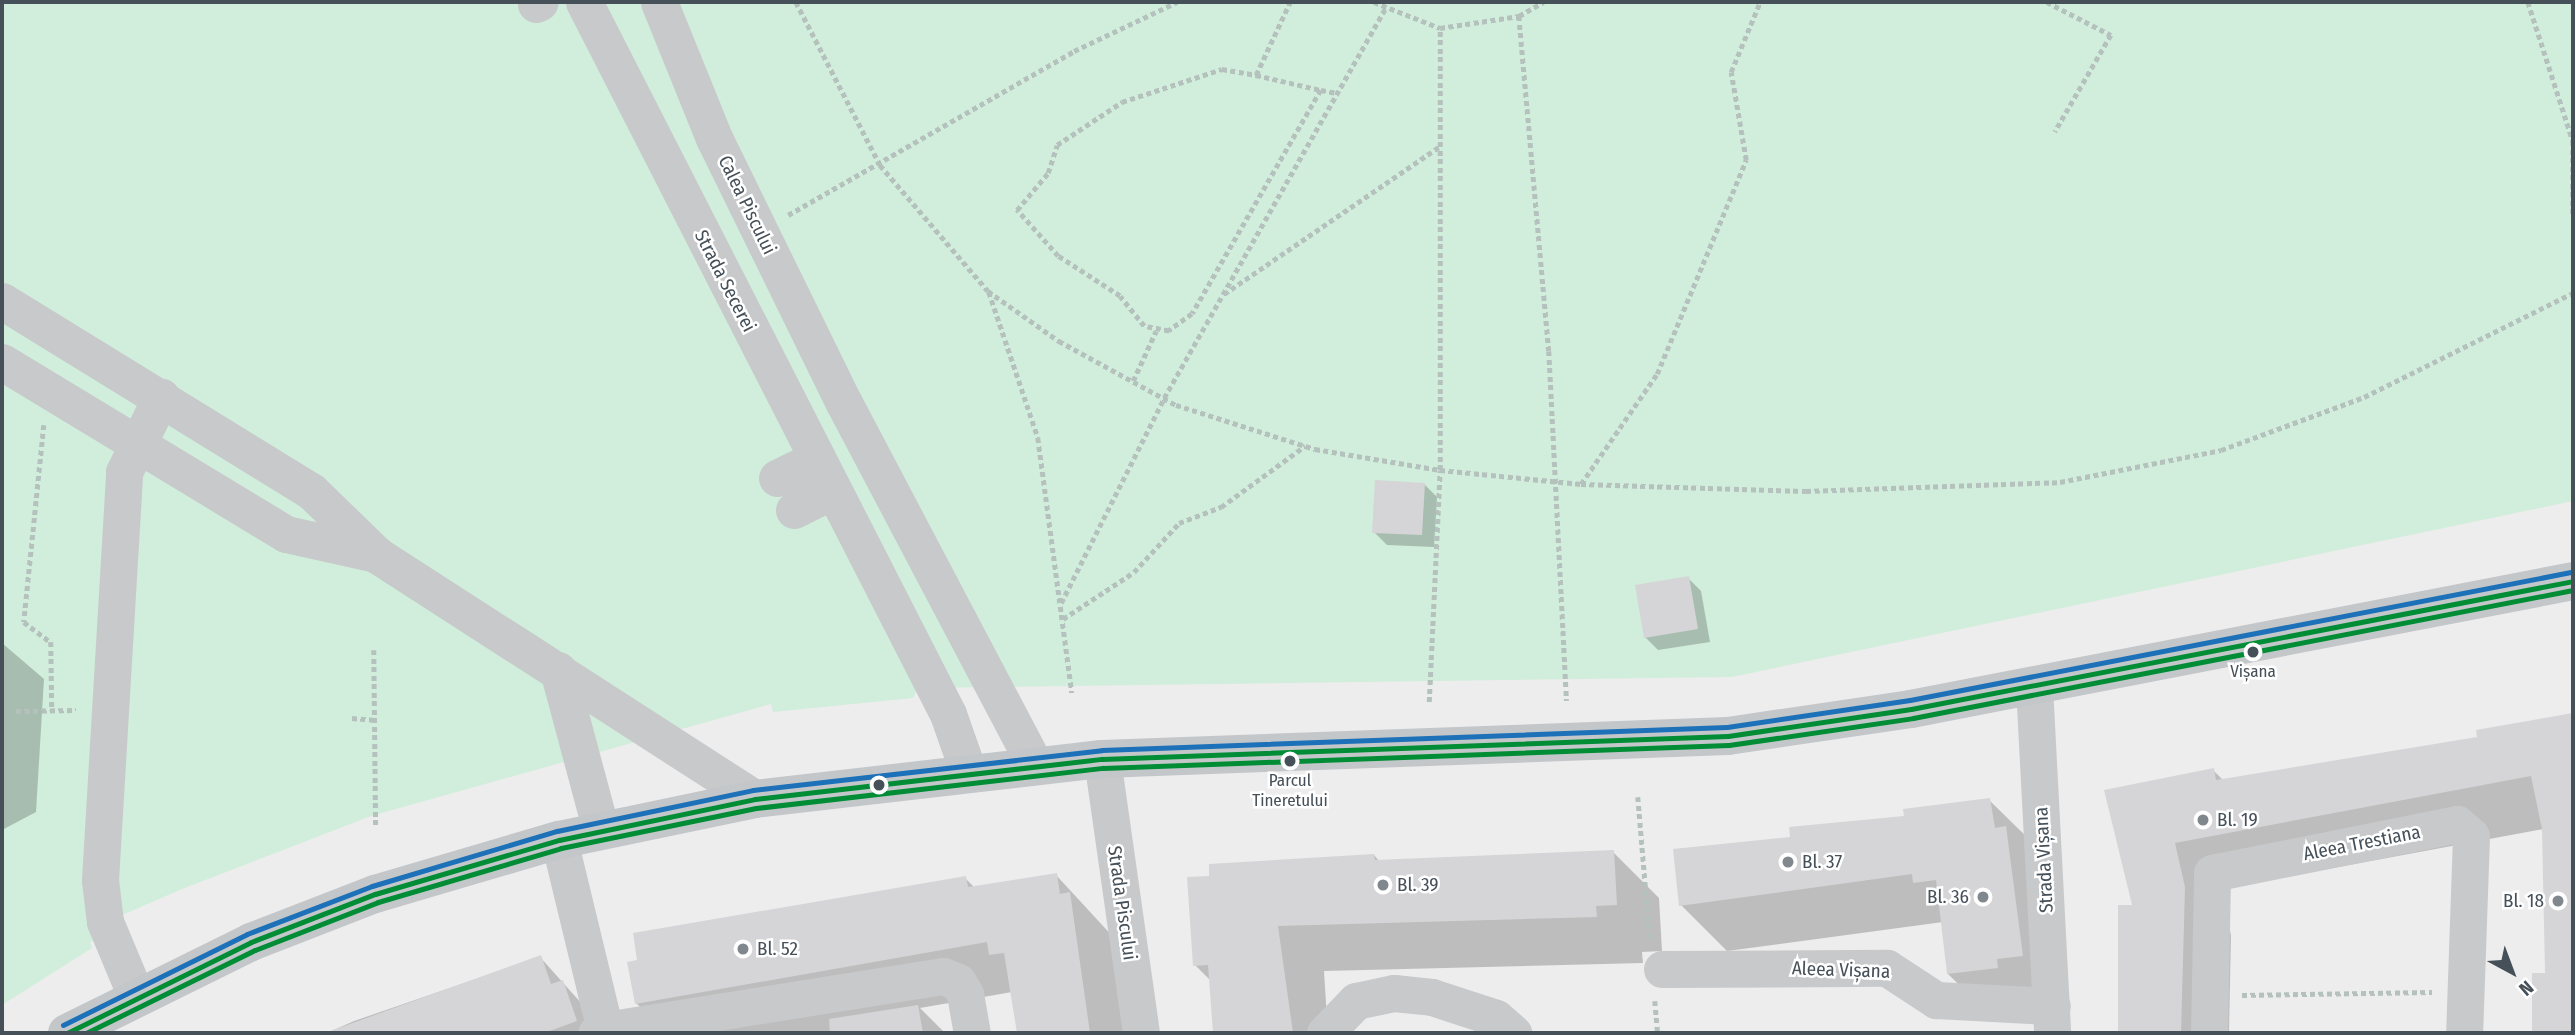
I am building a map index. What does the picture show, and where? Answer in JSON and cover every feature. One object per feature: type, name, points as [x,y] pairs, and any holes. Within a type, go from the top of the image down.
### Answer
[{"type":"main road","points":[[67,1033],[136,996],[375,894],[559,840],[755,799],[968,771],[1102,759],[1728,736],[2034,686],[2573,581]]},
{"type":"street","name":"Strada Secerei","points":[[584,2],[948,714],[968,771]]},
{"type":"street","name":"Calea Piscului","points":[[659,2],[758,229],[911,537],[1034,764]]},
{"type":"street","points":[[2,301],[311,491],[377,555],[755,799]]},
{"type":"street","points":[[2,362],[286,534],[377,555]]},
{"type":"street","points":[[136,996],[101,898],[124,472],[135,441],[161,397]]},
{"type":"street","points":[[799,426],[844,403]]},
{"type":"street","points":[[778,478],[824,475]]},
{"type":"street","points":[[794,510],[824,475]]},
{"type":"street","points":[[868,559],[911,537]]},
{"type":"street","points":[[558,670],[601,830]]},
{"type":"street","name":"Strada Vișana","points":[[2034,686],[2052,1020]]},
{"type":"street","name":"Strada Piscului","points":[[1102,759],[1148,1027]]},
{"type":"street","name":"Aleea Trestiana","points":[[2209,1033],[2212,873],[2457,824],[2471,836],[2464,1033]]},
{"type":"street","points":[[559,840],[600,1032],[943,976],[958,982],[965,994],[972,1033]]},
{"type":"street","name":"Aleea Vișana","points":[[1656,970],[1886,968],[1929,998],[2052,1020]]},
{"type":"street","points":[[1325,1033],[1356,1001],[1394,993],[1432,997],[1496,1018],[1513,1033]]},
{"type":"path","points":[[796,2],[880,165],[988,291],[1164,398],[1306,446],[1440,470],[1581,484],[1807,491],[2060,482],[2221,450],[2364,397],[2573,293]]},
{"type":"path","points":[[758,229],[880,165],[1074,51],[1177,2]]},
{"type":"path","points":[[1256,75],[1290,2]]},
{"type":"path","points":[[1374,2],[1440,28],[1520,16],[1543,2]]},
{"type":"path","points":[[1581,484],[1657,374],[1746,160],[1731,72],[1760,2]]},
{"type":"path","points":[[2048,2],[2111,35],[2055,132]]},
{"type":"path","points":[[2528,2],[2573,141],[2573,216]]},
{"type":"path","points":[[1061,603],[1164,398],[1386,8]]},
{"type":"path","points":[[1520,16],[1567,701]]},
{"type":"path","points":[[1429,702],[1440,470],[1440,28]]},
{"type":"path","points":[[1321,90],[1192,314],[1169,331],[1156,331],[1135,319],[1104,281],[1044,243],[1021,219],[1018,203],[1048,173],[1057,145],[1122,102],[1222,69],[1337,93]]},
{"type":"path","points":[[1222,296],[1440,146]]},
{"type":"path","points":[[988,291],[1038,438],[1072,693]]},
{"type":"path","points":[[1133,381],[1156,331]]},
{"type":"path","points":[[48,389],[24,622],[51,642],[52,711]]},
{"type":"path","points":[[1063,619],[1134,572],[1179,523],[1221,507],[1306,446]]},
{"type":"path","points":[[374,650],[376,827]]},
{"type":"path","points":[[16,711],[110,710]]},
{"type":"path","points":[[352,718],[373,720]]},
{"type":"path","points":[[1638,797],[1656,970],[1658,1033]]},
{"type":"path","points":[[2208,996],[2465,992]]},
{"type":"green space","points":[[2,2],[2573,2],[2573,501],[1732,677],[918,688],[913,698],[773,712],[771,704],[371,816],[182,889],[95,927],[102,936],[90,942],[92,948],[2,1005]]},
{"type":"building","points":[[1375,480],[1425,483],[1422,535],[1372,533]]},
{"type":"building","points":[[1689,576],[1698,629],[1644,638],[1635,585]]},
{"type":"building","points":[[2573,713],[2573,1033],[2532,1033],[2532,973],[2545,973],[2542,829],[2531,776],[2175,843],[2185,887],[2181,1033],[2118,1033],[2118,905],[2132,905],[2104,790],[2214,768],[2216,780],[2477,737],[2476,730]]},
{"type":"building","points":[[1990,798],[1995,828],[2006,826],[2023,956],[1997,959],[1998,968],[1947,974],[1936,880],[1913,883],[1912,874],[1679,906],[1673,849],[1790,837],[1789,827],[1904,816],[1903,809]]},
{"type":"building","points":[[1614,850],[1617,905],[1596,906],[1597,917],[1278,926],[1293,1033],[1213,1033],[1208,965],[1193,966],[1187,877],[1209,876],[1209,864],[1374,854],[1375,860]]},
{"type":"building","points":[[1057,873],[1060,894],[1070,892],[1090,1033],[1017,1033],[1004,953],[989,955],[987,942],[635,1004],[627,962],[637,960],[633,933],[966,876],[968,887]]},
{"type":"building","points":[[541,955],[551,984],[563,980],[577,1021],[544,1033],[325,1033]]},
{"type":"building","points":[[918,1005],[923,1033],[830,1033],[829,1019]]},
{"type":"transit line","points":[[63,1025],[247,934],[372,886],[557,831],[753,790],[1102,750],[1727,727],[1910,700],[2571,572]]},
{"type":"transit line","points":[[67,1033],[251,942],[375,894],[559,840],[755,799],[1102,759],[1728,736],[1911,709],[2573,581]]},
{"type":"transit line","points":[[86,1033],[255,950],[378,902],[561,848],[756,808],[1103,768],[1729,745],[1913,718],[2573,590]]},
{"type":"place","name":"Vișana","points":[[2253,652]]},
{"type":"place","name":"Parcul Tineretului","points":[[1290,761]]},
{"type":"place","name":"Bl. 19","points":[[2203,820]]},
{"type":"place","name":"Bl. 37","points":[[1788,862]]},
{"type":"place","name":"Bl. 39","points":[[1383,885]]},
{"type":"place","name":"Bl. 36","points":[[1983,897]]},
{"type":"place","name":"Bl. 18","points":[[2558,901]]},
{"type":"place","name":"Bl. 52","points":[[743,949]]}]
